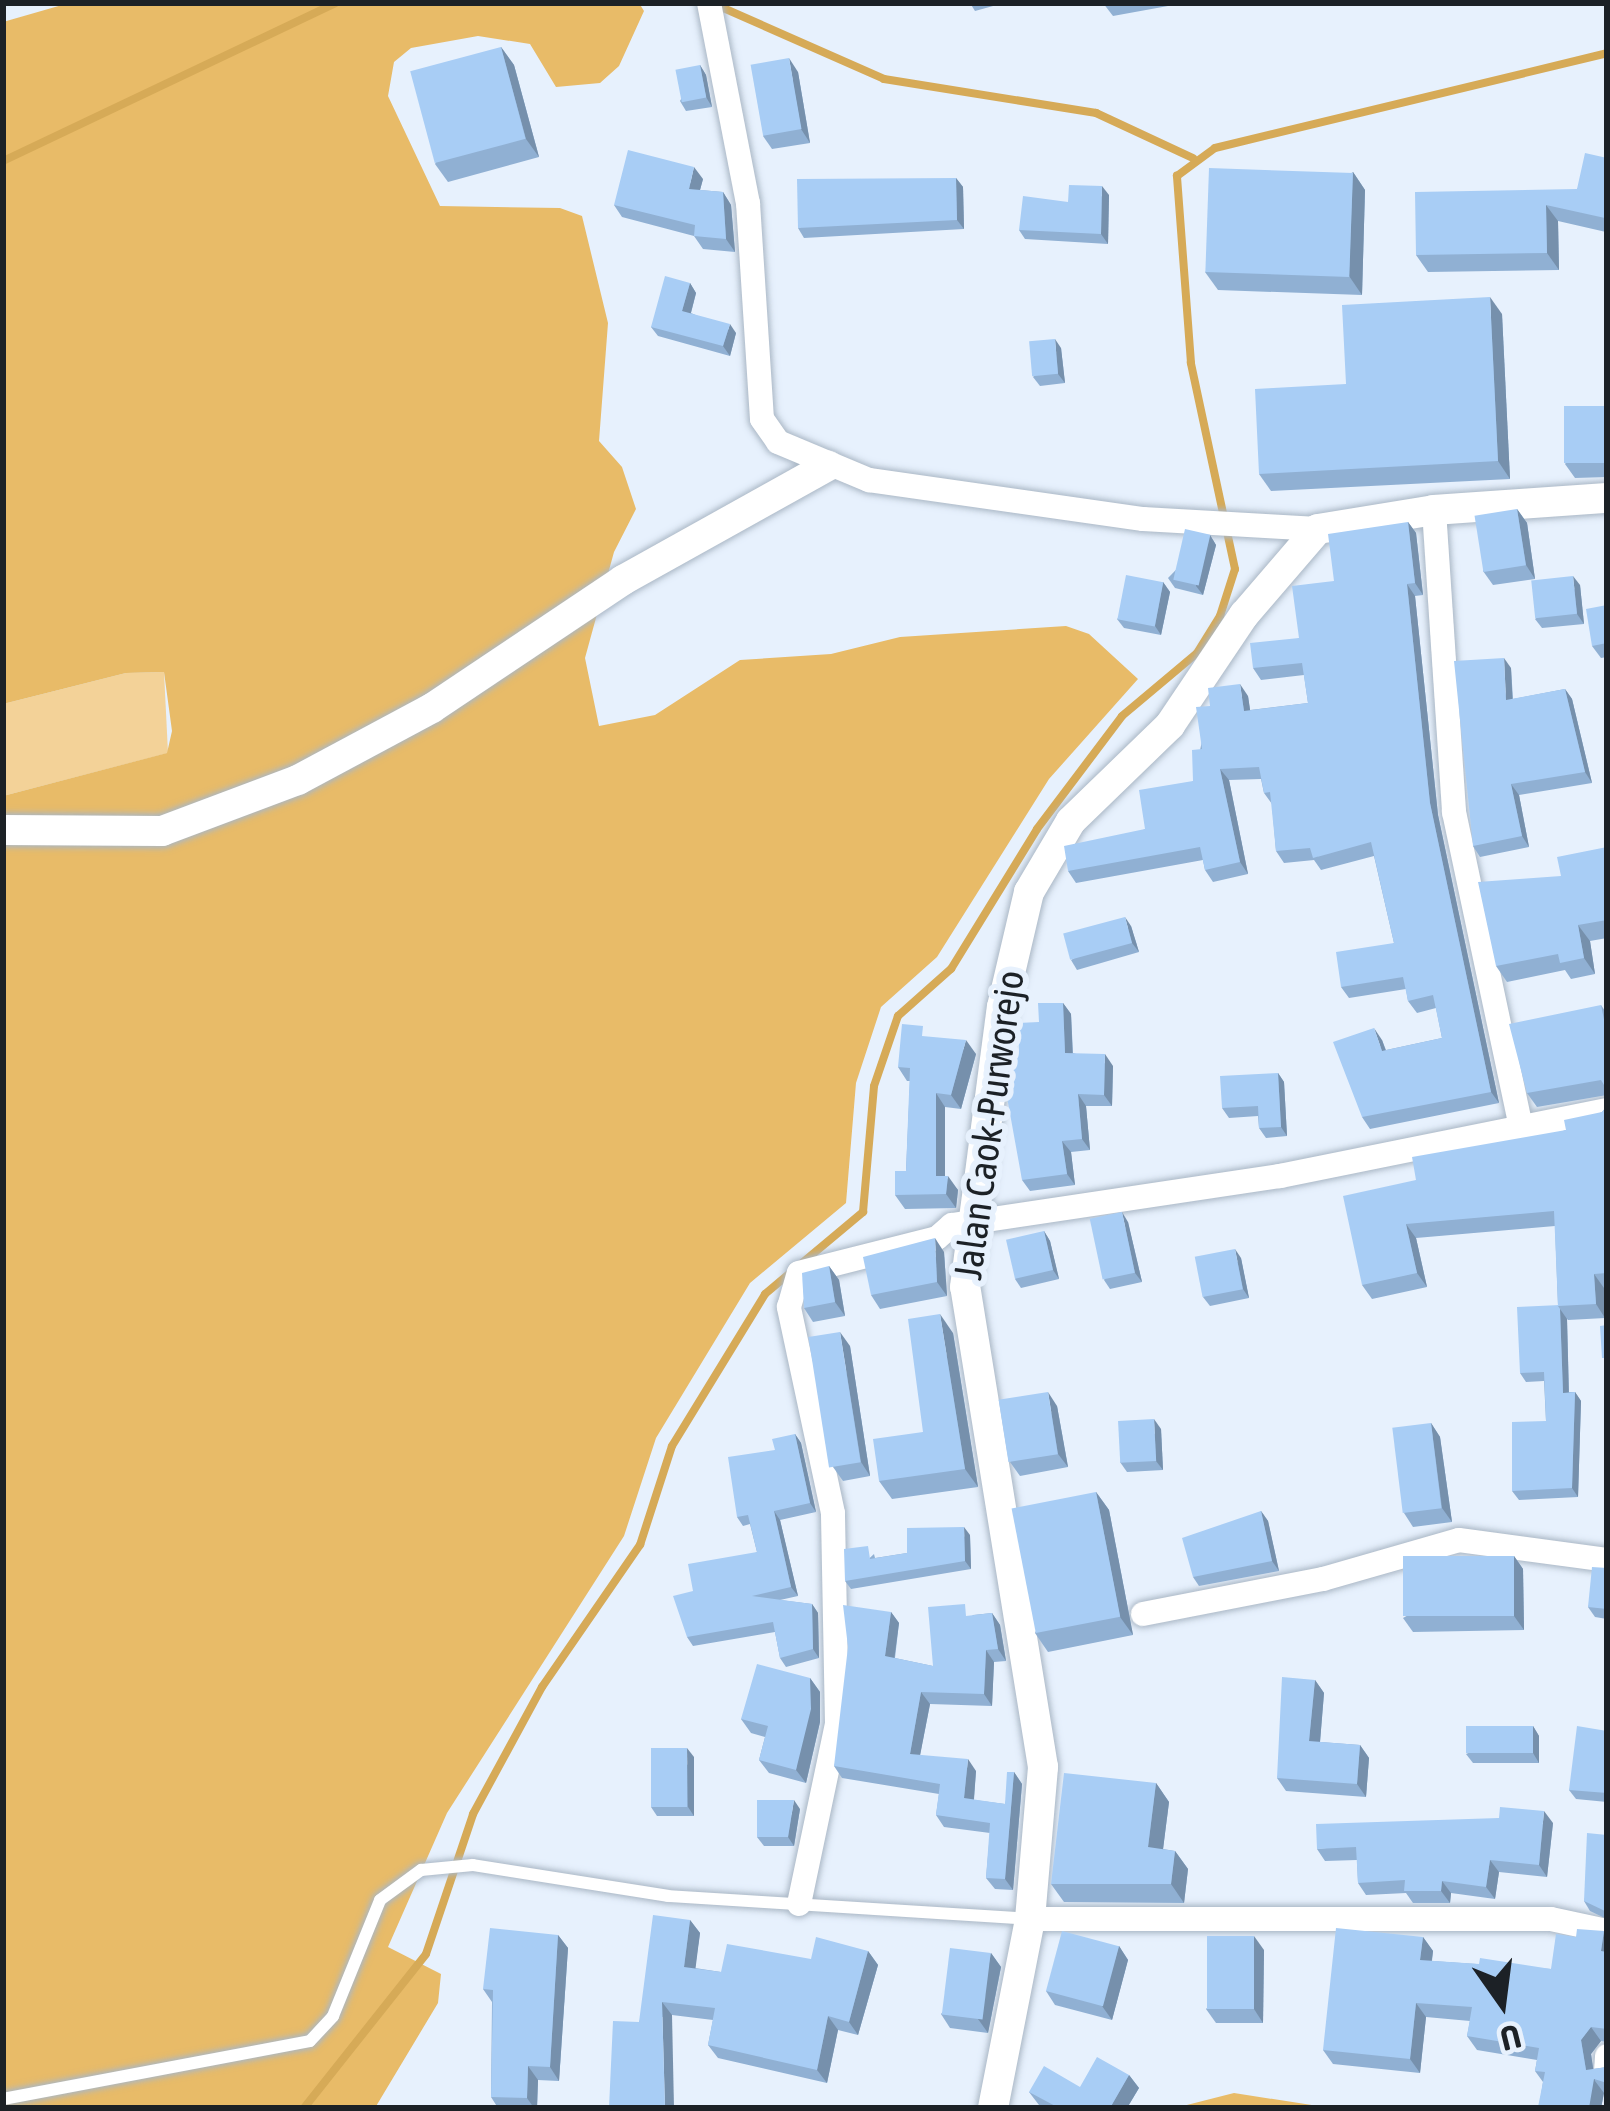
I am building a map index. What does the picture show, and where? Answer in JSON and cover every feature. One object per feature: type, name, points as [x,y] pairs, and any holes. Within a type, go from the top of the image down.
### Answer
[{"type":"street","points":[[711,13],[748,203],[762,419],[778,442],[869,480],[1202,524],[1318,529],[1434,510],[1607,498]]},
{"type":"street","points":[[3,830],[162,831],[298,780],[432,708],[623,580],[828,466]]},
{"type":"street","points":[[1434,510],[1454,812],[1521,1128]]},
{"type":"street","name":"Jalan Caok-Purworejo","points":[[993,2108],[1030,1919],[1040,1720],[965,1310],[1002,1007],[1044,858],[1170,725],[1244,615],[1318,529]]},
{"type":"street","points":[[800,1904],[837,1701],[833,1513],[789,1296],[799,1273],[814,1264],[976,1222],[1280,1176],[1607,1110]]},
{"type":"street","points":[[1143,1615],[1323,1579],[1459,1540],[1607,1561]]},
{"type":"street","points":[[1030,1919],[1551,1918],[1607,1930]]},
{"type":"street","points":[[1606,2071],[1607,2056]]},
{"type":"lane","points":[[3,2099],[310,2041],[333,2016],[380,1900],[409,1874],[449,1865],[473,1865],[598,1888],[1030,1919]]},
{"type":"shaded area","points":[[69,3],[639,3],[644,11],[619,66],[600,83],[556,87],[530,44],[478,36],[411,48],[394,62],[388,96],[440,206],[560,208],[582,216],[608,323],[599,441],[622,467],[636,509],[614,552],[585,658],[599,726],[655,715],[740,660],[831,654],[900,637],[1066,626],[1089,634],[1138,679],[1049,779],[937,957],[881,1007],[856,1083],[846,1203],[750,1283],[656,1438],[624,1536],[447,1813],[388,1947],[441,1974],[438,2003],[375,2108],[3,2108],[3,796],[167,753],[172,731],[164,672],[126,673],[3,704],[3,22]]},
{"type":"shaded area","points":[[164,672],[168,753],[3,796],[3,704],[126,673]]},
{"type":"shaded area","points":[[1234,2093],[1331,2108],[1175,2108]]},
{"type":"building","points":[[501,47],[526,139],[435,163],[410,71]]},
{"type":"building","points":[[789,58],[802,129],[763,136],[751,65]]},
{"type":"building","points":[[700,65],[706,97],[682,102],[675,70]]},
{"type":"building","points":[[628,150],[694,167],[689,189],[723,192],[726,239],[694,236],[695,225],[614,205]]},
{"type":"building","points":[[1585,153],[1607,158],[1607,239],[1605,218],[1546,205],[1547,253],[1416,255],[1415,192],[1577,189]]},
{"type":"building","points":[[1209,168],[1353,173],[1349,277],[1205,272]]},
{"type":"building","points":[[956,178],[957,220],[798,228],[797,179]]},
{"type":"building","points":[[1069,185],[1102,186],[1101,234],[1019,230],[1023,196],[1068,202]]},
{"type":"building","points":[[665,276],[690,283],[682,311],[730,324],[723,346],[651,327]]},
{"type":"building","points":[[1490,297],[1498,461],[1259,474],[1255,389],[1346,384],[1342,305]]},
{"type":"building","points":[[1055,339],[1058,374],[1032,376],[1029,341]]},
{"type":"building","points":[[1564,406],[1607,406],[1607,463],[1564,463]]},
{"type":"building","points":[[1517,509],[1526,565],[1483,572],[1475,516]]},
{"type":"building","points":[[1408,522],[1415,583],[1407,584],[1430,803],[1491,1092],[1362,1117],[1333,1042],[1374,1028],[1382,1051],[1442,1038],[1433,995],[1408,1001],[1403,977],[1341,987],[1336,952],[1394,943],[1371,842],[1313,858],[1310,848],[1276,851],[1270,792],[1264,793],[1259,767],[1220,769],[1240,862],[1205,870],[1200,847],[1068,871],[1064,846],[1145,829],[1139,790],[1193,781],[1192,750],[1202,749],[1196,707],[1210,706],[1208,688],[1240,684],[1244,711],[1308,703],[1302,663],[1253,668],[1250,643],[1299,638],[1292,586],[1334,581],[1328,534]]},
{"type":"building","points":[[1185,529],[1210,535],[1199,586],[1173,580]]},
{"type":"building","points":[[1126,575],[1163,582],[1155,626],[1117,619]]},
{"type":"building","points":[[1573,576],[1577,614],[1535,618],[1531,580]]},
{"type":"building","points":[[1607,605],[1607,643],[1592,646],[1586,609]]},
{"type":"building","points":[[1504,658],[1506,700],[1565,689],[1585,772],[1511,784],[1522,836],[1473,846],[1454,661]]},
{"type":"building","points":[[1607,847],[1607,920],[1578,925],[1584,958],[1560,963],[1558,954],[1496,966],[1478,882],[1561,876],[1557,857]]},
{"type":"building","points":[[1125,917],[1132,943],[1070,960],[1063,934]]},
{"type":"building","points":[[1038,1003],[1063,1003],[1065,1053],[1105,1054],[1104,1095],[1078,1094],[1082,1139],[1062,1141],[1067,1174],[1022,1180],[1003,1075],[1006,1051],[1019,1051],[1018,1023],[1039,1022]]},
{"type":"building","points":[[1601,1005],[1607,1034],[1607,1090],[1601,1080],[1527,1093],[1509,1024]]},
{"type":"building","points":[[902,1024],[923,1026],[922,1036],[966,1040],[951,1095],[936,1093],[936,1176],[948,1176],[946,1194],[895,1195],[895,1171],[906,1171],[910,1068],[898,1067]]},
{"type":"building","points":[[1278,1073],[1281,1127],[1259,1128],[1258,1106],[1222,1108],[1220,1076]]},
{"type":"building","points":[[1607,1106],[1607,1273],[1594,1274],[1596,1304],[1558,1306],[1554,1211],[1406,1224],[1417,1273],[1362,1285],[1343,1196],[1416,1180],[1412,1157],[1566,1130],[1564,1120],[1602,1112]]},
{"type":"building","points":[[1122,1212],[1135,1273],[1103,1280],[1090,1219]]},
{"type":"building","points":[[1044,1231],[1053,1270],[1015,1279],[1006,1240]]},
{"type":"building","points":[[935,1238],[937,1282],[871,1295],[863,1257]]},
{"type":"building","points":[[1235,1249],[1243,1289],[1203,1297],[1195,1257]]},
{"type":"building","points":[[829,1266],[835,1302],[804,1308],[802,1273]]},
{"type":"building","points":[[1560,1305],[1563,1393],[1575,1392],[1572,1488],[1512,1491],[1512,1422],[1546,1421],[1544,1372],[1520,1373],[1517,1307]]},
{"type":"building","points":[[940,1314],[965,1469],[879,1481],[873,1439],[923,1432],[908,1319]]},
{"type":"building","points":[[1607,1325],[1607,1358],[1602,1358],[1600,1326]]},
{"type":"building","points":[[840,1332],[861,1462],[829,1467],[808,1337]]},
{"type":"building","points":[[1048,1392],[1058,1454],[1008,1462],[999,1400]]},
{"type":"building","points":[[1154,1419],[1156,1461],[1120,1463],[1118,1421]]},
{"type":"building","points":[[1431,1423],[1441,1508],[1403,1513],[1392,1428]]},
{"type":"building","points":[[795,1434],[810,1503],[774,1511],[791,1587],[752,1596],[812,1604],[813,1649],[780,1658],[773,1622],[687,1637],[673,1596],[693,1591],[688,1564],[757,1552],[748,1515],[737,1517],[728,1457],[775,1450],[772,1439]]},
{"type":"building","points":[[1096,1492],[1120,1617],[1036,1633],[1012,1508]]},
{"type":"building","points":[[1261,1511],[1272,1561],[1193,1577],[1182,1538]]},
{"type":"building","points":[[964,1527],[965,1561],[845,1581],[844,1549],[868,1546],[870,1559],[907,1553],[907,1528]]},
{"type":"building","points":[[1403,1556],[1514,1556],[1514,1616],[1403,1616]]},
{"type":"building","points":[[1592,1567],[1607,1568],[1607,1609],[1588,1607]]},
{"type":"building","points":[[965,1604],[966,1616],[992,1613],[998,1649],[986,1650],[984,1694],[921,1692],[910,1754],[968,1759],[964,1798],[1005,1804],[1007,1772],[1014,1772],[1005,1879],[986,1878],[990,1823],[936,1815],[940,1784],[834,1766],[848,1647],[843,1605],[891,1612],[885,1656],[933,1666],[928,1607]]},
{"type":"building","points":[[757,1664],[810,1678],[811,1709],[796,1770],[759,1760],[768,1726],[741,1719]]},
{"type":"building","points":[[1282,1677],[1315,1680],[1309,1741],[1360,1745],[1357,1784],[1277,1778]]},
{"type":"building","points":[[1466,1726],[1533,1726],[1533,1753],[1466,1753]]},
{"type":"building","points":[[1577,1726],[1607,1731],[1607,1793],[1569,1790]]},
{"type":"building","points":[[651,1748],[687,1748],[687,1807],[651,1807]]},
{"type":"building","points":[[1064,1773],[1156,1783],[1148,1847],[1175,1851],[1171,1884],[1051,1884]]},
{"type":"building","points":[[757,1800],[794,1800],[788,1837],[757,1837]]},
{"type":"building","points":[[1500,1807],[1544,1811],[1539,1865],[1490,1860],[1486,1887],[1442,1881],[1441,1891],[1404,1891],[1405,1880],[1358,1883],[1356,1847],[1317,1849],[1316,1824],[1499,1818]]},
{"type":"building","points":[[1587,1833],[1607,1835],[1607,1912],[1584,1901]]},
{"type":"building","points":[[653,1915],[690,1920],[684,1967],[721,1972],[727,1944],[811,1959],[816,1937],[868,1951],[849,2022],[828,2016],[817,2070],[708,2045],[715,2008],[662,2002],[665,2108],[609,2108],[613,2021],[639,2022]]},
{"type":"building","points":[[490,1928],[558,1935],[550,2067],[528,2066],[527,2098],[491,2097],[493,1990],[483,1989]]},
{"type":"building","points":[[1336,1928],[1423,1937],[1420,1960],[1479,1964],[1480,1958],[1551,1969],[1556,1934],[1576,1937],[1577,1929],[1604,1931],[1601,1951],[1607,1952],[1607,2029],[1591,2027],[1581,2040],[1586,2070],[1607,2067],[1607,2083],[1594,2079],[1589,2108],[1538,2107],[1545,2072],[1535,2071],[1539,2048],[1467,2036],[1472,2007],[1416,2003],[1410,2059],[1323,2050]]},
{"type":"building","points":[[1062,1931],[1119,1946],[1103,2006],[1046,1991]]},
{"type":"building","points":[[1207,1936],[1254,1936],[1254,2009],[1207,2009]]},
{"type":"building","points":[[950,1948],[991,1953],[983,2019],[942,2015]]},
{"type":"building","points":[[1097,2057],[1129,2075],[1110,2108],[1059,2108],[1029,2092],[1044,2066],[1080,2087]]},
{"type":"waterway","points":[[3,161],[335,3]]},
{"type":"waterway","points":[[712,3],[884,79],[1096,113],[1193,158]]},
{"type":"waterway","points":[[304,2108],[426,1954],[473,1814],[542,1687],[640,1545],[672,1446],[765,1294],[863,1212],[874,1086],[898,1016],[951,969],[1037,829],[1122,716],[1197,653],[1220,616],[1235,569],[1191,363],[1177,176],[1215,148],[1607,53]]}]
